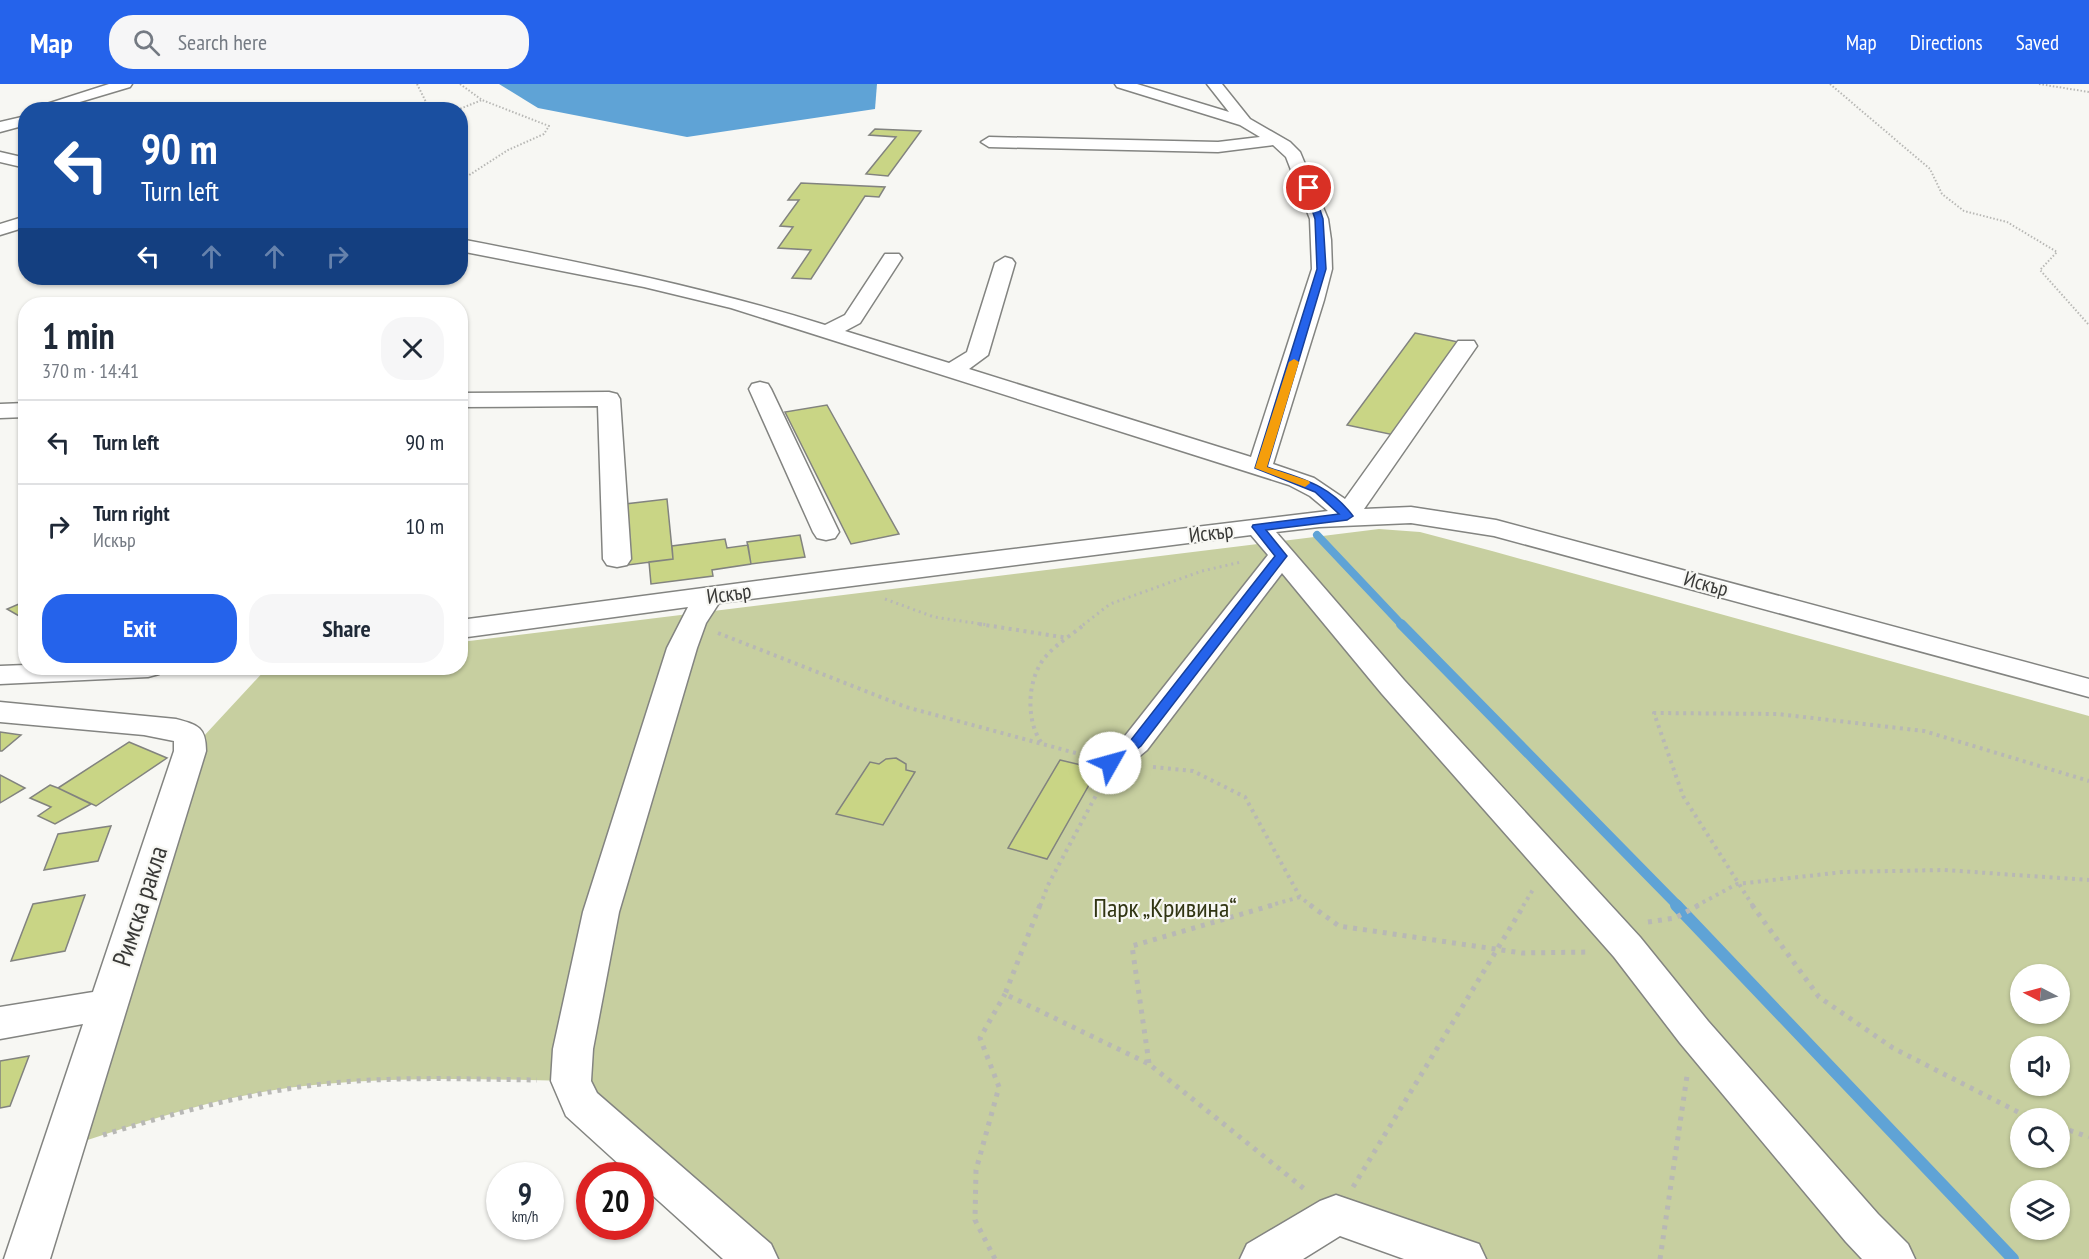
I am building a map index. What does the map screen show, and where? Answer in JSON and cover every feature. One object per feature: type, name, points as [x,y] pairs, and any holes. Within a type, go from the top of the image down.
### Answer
[{"type":"street","points":[[63,102],[125,84]]},
{"type":"street","points":[[1122,84],[1245,122],[1276,140],[1294,155],[1309,188],[1319,219],[1322,269],[1260,468]]},
{"type":"street","points":[[1214,84],[1245,122]]},
{"type":"street","points":[[0,119],[18,114]]},
{"type":"street","points":[[0,127],[18,122]]},
{"type":"street","points":[[989,142],[1218,147],[1276,140]]},
{"type":"street","points":[[0,157],[18,161]]},
{"type":"street","points":[[0,230],[18,224]]},
{"type":"street","points":[[468,247],[695,293],[829,332],[1260,468],[1319,489],[1335,501],[1347,516],[1370,479],[1466,346]]},
{"type":"street","points":[[829,332],[853,318],[892,258]]},
{"type":"street","points":[[953,370],[976,355],[1005,263]]},
{"type":"street","points":[[760,389],[826,531]]},
{"type":"street","points":[[468,400],[609,399],[617,559]]},
{"type":"street","points":[[0,411],[18,410]]},
{"type":"street","name":"Искър","points":[[468,629],[700,610],[841,578],[1347,516],[1411,515],[1496,528],[2089,688]]},
{"type":"street","points":[[1258,527],[1393,687],[1627,947],[1694,1032],[1862,1228],[1892,1259]]},
{"type":"street","points":[[1110,763],[1136,743],[1281,556]]},
{"type":"street","points":[[700,610],[626,824],[601,912],[573,1049],[571,1081],[581,1104],[755,1259]]},
{"type":"street","points":[[0,675],[18,674]]},
{"type":"street","name":"Римска ракла","points":[[0,712],[176,729],[190,736],[190,751],[27,1259]]},
{"type":"street","points":[[0,1023],[108,1005]]},
{"type":"street","points":[[1263,1259],[1336,1215],[1463,1259]]},
{"type":"path","points":[[417,84],[426,102]]},
{"type":"path","points":[[460,84],[482,100],[526,115],[549,126],[544,134],[508,150],[468,176]]},
{"type":"path","points":[[1830,84],[1930,170],[1942,194],[1964,211],[2007,222],[2057,252],[2040,270],[2089,325]]},
{"type":"path","points":[[2039,84],[2089,92]]},
{"type":"path","points":[[468,106],[482,100]]},
{"type":"path","points":[[1042,743],[1033,730],[1030,690],[1046,655],[1110,604],[1202,571],[1281,556]]},
{"type":"path","points":[[841,578],[873,594],[934,617],[1068,638]]},
{"type":"path","points":[[700,610],[906,707],[1110,763],[1192,771],[1245,797],[1300,897],[1339,926],[1522,953],[1597,952],[1627,947],[1632,925],[1675,918],[1737,884],[1843,872],[1944,870],[2089,880]]},
{"type":"path","points":[[2010,1108],[1893,1048],[1819,997],[1762,921],[1683,796],[1666,753],[1654,713],[1778,714],[1924,732],[2089,781]]},
{"type":"path","points":[[995,1259],[975,1220],[976,1170],[999,1087],[980,1038],[1005,994],[1048,885],[1094,803],[1110,763]]},
{"type":"path","points":[[1005,994],[1149,1064],[1336,1215],[1551,862]]},
{"type":"path","points":[[1149,1064],[1132,945],[1300,897]]},
{"type":"path","points":[[1660,1259],[1694,1032]]},
{"type":"path","points":[[63,1148],[173,1113],[243,1096],[323,1084],[444,1079],[571,1081]]},
{"type":"path","points":[[2070,1130],[2089,1137]]},
{"type":"green space","name":"Парк „Кривина“","points":[[1379,529],[1420,532],[2089,716],[2089,1259],[1458,1259],[1336,1215],[1263,1259],[755,1259],[571,1081],[417,1079],[290,1088],[192,1108],[63,1148],[190,751],[261,675],[468,675],[468,641]]},
{"type":"water","points":[[499,84],[877,84],[875,109],[687,137],[538,108]]},
{"type":"building","points":[[875,129],[921,131],[888,176],[866,174],[896,137],[869,135]]},
{"type":"building","points":[[801,183],[885,187],[879,197],[865,196],[811,279],[792,278],[811,250],[778,248],[793,227],[780,226],[799,200],[788,200]]},
{"type":"building","points":[[1415,333],[1458,342],[1394,435],[1347,425]]},
{"type":"building","points":[[827,405],[899,534],[851,544],[785,412]]},
{"type":"building","points":[[667,499],[673,559],[628,565],[625,504]]},
{"type":"building","points":[[800,535],[805,557],[751,564],[747,542]]},
{"type":"building","points":[[725,539],[727,548],[748,545],[751,564],[712,570],[713,576],[651,584],[649,562],[673,559],[672,546]]},
{"type":"building","points":[[18,604],[18,615],[7,609]]},
{"type":"building","points":[[0,732],[21,735],[0,751]]},
{"type":"building","points":[[129,742],[167,758],[96,806],[58,788]]},
{"type":"building","points":[[896,758],[906,764],[906,770],[915,772],[883,825],[836,814],[870,762],[879,764],[886,759]]},
{"type":"building","points":[[1060,760],[1098,769],[1047,859],[1008,848]]},
{"type":"building","points":[[0,775],[25,788],[0,803]]},
{"type":"building","points":[[50,785],[91,804],[55,824],[38,816],[51,807],[30,798]]},
{"type":"building","points":[[111,826],[98,861],[44,870],[58,834]]},
{"type":"building","points":[[85,895],[65,951],[11,961],[33,904]]},
{"type":"building","points":[[29,1056],[10,1106],[0,1108],[0,1061]]},
{"type":"waterway","points":[[1317,535],[1402,625]]},
{"type":"waterway","points":[[1401,624],[1678,906]]},
{"type":"waterway","points":[[1676,905],[2013,1259]]},
{"type":"slow traffic","points":[[1294,362],[1260,468],[1305,483]]},
{"type":"route","points":[[1110,763],[1136,743],[1281,556],[1258,527],[1347,516],[1335,501],[1319,489],[1260,468],[1322,269],[1319,219],[1309,188]]}]
